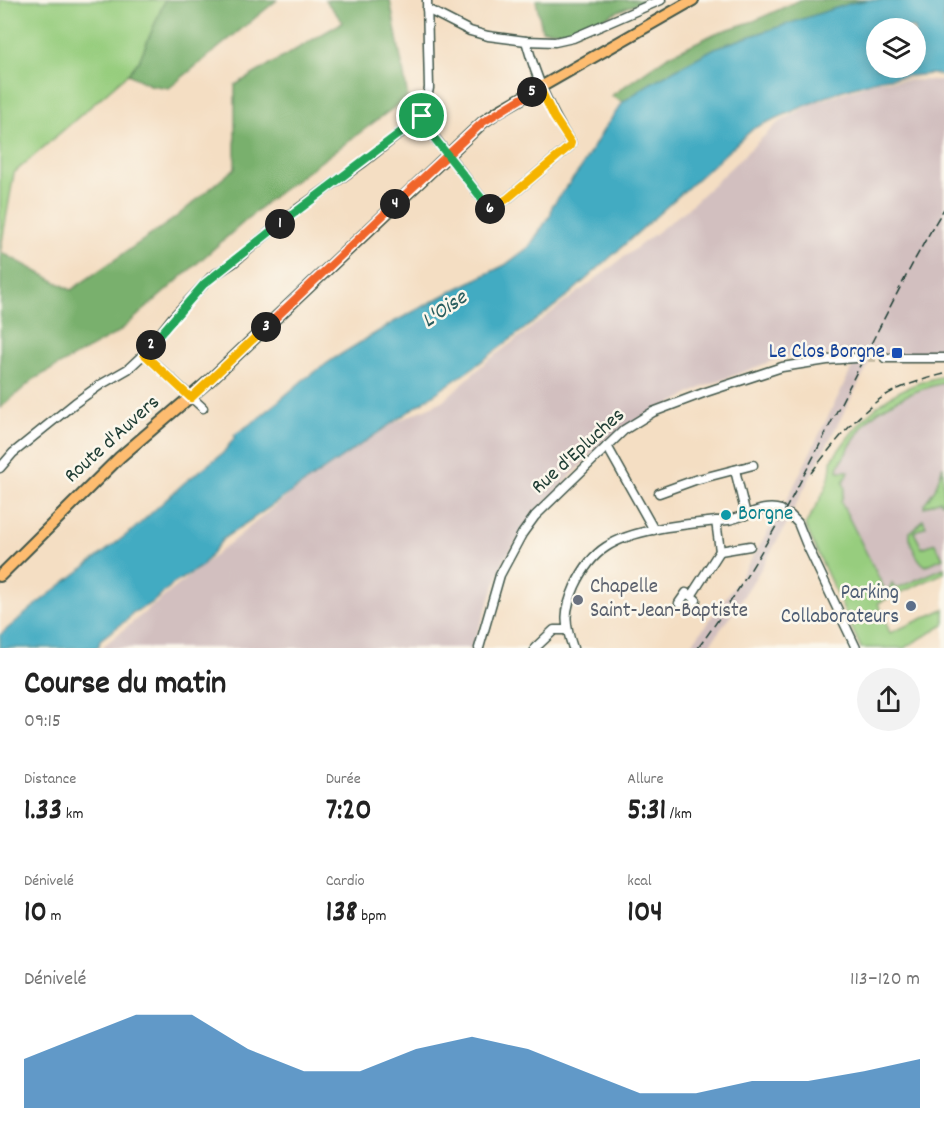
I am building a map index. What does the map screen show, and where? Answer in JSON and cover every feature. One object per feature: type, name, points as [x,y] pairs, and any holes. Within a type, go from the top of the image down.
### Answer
[{"type":"main road","name":"Route d'Auvers","points":[[0,576],[120,457],[191,398],[483,122],[693,0]]},
{"type":"street","points":[[427,4],[470,31],[526,41],[555,42],[573,38],[661,0]]},
{"type":"street","points":[[427,4],[429,88],[422,116],[424,125],[490,209],[507,199],[571,143],[554,117],[540,88],[526,41]]},
{"type":"street","points":[[0,468],[14,453],[75,403],[128,369],[144,354],[155,338],[204,284],[289,216],[364,162],[422,116]]},
{"type":"street","points":[[144,354],[203,408]]},
{"type":"street","name":"Rue d'Epluches","points":[[479,648],[500,575],[522,534],[535,516],[624,430],[653,412],[782,367],[856,358]]},
{"type":"street","points":[[885,358],[944,358]]},
{"type":"street","points":[[607,446],[654,530]]},
{"type":"street","points":[[659,493],[695,480],[753,465]]},
{"type":"street","points":[[735,470],[746,515]]},
{"type":"street","points":[[573,648],[566,630],[565,617],[572,592],[580,575],[605,548],[617,541],[654,530],[716,521],[770,508],[781,510]]},
{"type":"street","points":[[790,515],[798,523],[856,648]]},
{"type":"street","points":[[691,596],[720,551],[716,521]]},
{"type":"street","points":[[720,551],[750,546]]},
{"type":"street","points":[[535,648],[565,617]]},
{"type":"street","points":[[554,630],[566,630]]},
{"type":"shaded area","points":[[944,80],[944,353],[794,356],[775,360],[703,387],[641,419],[603,442],[539,510],[504,560],[472,648],[101,648],[294,491],[373,432],[443,401],[485,363],[686,210],[778,123],[811,104],[878,81]]},
{"type":"shaded area","points":[[855,362],[870,362],[792,512],[783,508]]},
{"type":"shaded area","points":[[944,383],[944,568],[895,589],[892,584],[887,595],[841,502],[845,488],[838,471],[839,465],[864,423],[891,403]]},
{"type":"shaded area","points":[[779,514],[789,520],[732,614],[707,648],[689,648],[738,581]]},
{"type":"green space","points":[[0,0],[165,0],[139,61],[128,74],[14,173],[0,253]]},
{"type":"green space","points":[[165,0],[277,0],[169,88],[150,85],[128,74],[139,61]]},
{"type":"green space","points":[[325,0],[390,0],[408,97],[269,200],[119,332],[34,379],[0,408],[1,252],[71,290],[175,218],[235,168],[235,85],[343,22]]},
{"type":"green space","points":[[536,0],[645,0],[576,32],[542,30]]},
{"type":"green space","points":[[800,0],[869,0],[851,3],[715,48],[649,84],[623,102],[611,96],[668,56],[716,33],[754,21]]},
{"type":"green space","points":[[944,376],[944,383],[900,398],[870,418],[839,465],[838,471],[849,471],[843,482],[845,488],[841,502],[887,594],[892,583],[895,589],[944,568],[944,573],[878,603],[890,633],[944,609],[944,625],[904,648],[861,648],[805,525],[826,486],[831,461],[866,417],[891,396],[906,388]]},
{"type":"green space","points":[[943,466],[944,502],[940,500],[924,507],[935,489]]},
{"type":"green space","points":[[923,519],[926,526],[914,532],[922,548],[935,543],[943,558],[926,566],[917,556],[910,536],[910,532]]},
{"type":"water","name":"L'Oise","points":[[869,0],[944,0],[944,75],[926,74],[926,18],[866,18],[866,78],[890,78],[837,92],[754,128],[564,299],[474,367],[223,539],[202,566],[173,584],[152,603],[132,613],[128,619],[100,640],[99,646],[94,648],[0,648],[0,635],[134,529],[184,483],[223,453],[235,437],[234,435],[259,418],[303,380],[392,323],[505,265],[529,247],[551,214],[552,206],[581,168],[623,102],[649,84],[715,48],[851,3]]},
{"type":"tunnel","points":[[856,358],[885,358]]},
{"type":"railway","points":[[698,648],[748,573],[793,495],[909,271],[944,209]]},
{"type":"railway","points":[[811,473],[841,436],[876,402],[900,388],[944,374]]},
{"type":"place","name":"Le Clos Borgne","points":[[897,353]]},
{"type":"place","name":"Borgne","points":[[726,515]]},
{"type":"place","name":"Chapelle Saint-Jean-Baptiste","points":[[578,600]]},
{"type":"place","name":"Parking Collaborateurs","points":[[911,606]]},
{"type":"route","points":[[422,116],[211,277],[173,317],[144,354],[191,398],[447,154],[483,122],[540,88],[554,117],[571,143],[521,188],[490,209],[447,154],[424,125],[422,116]]}]
